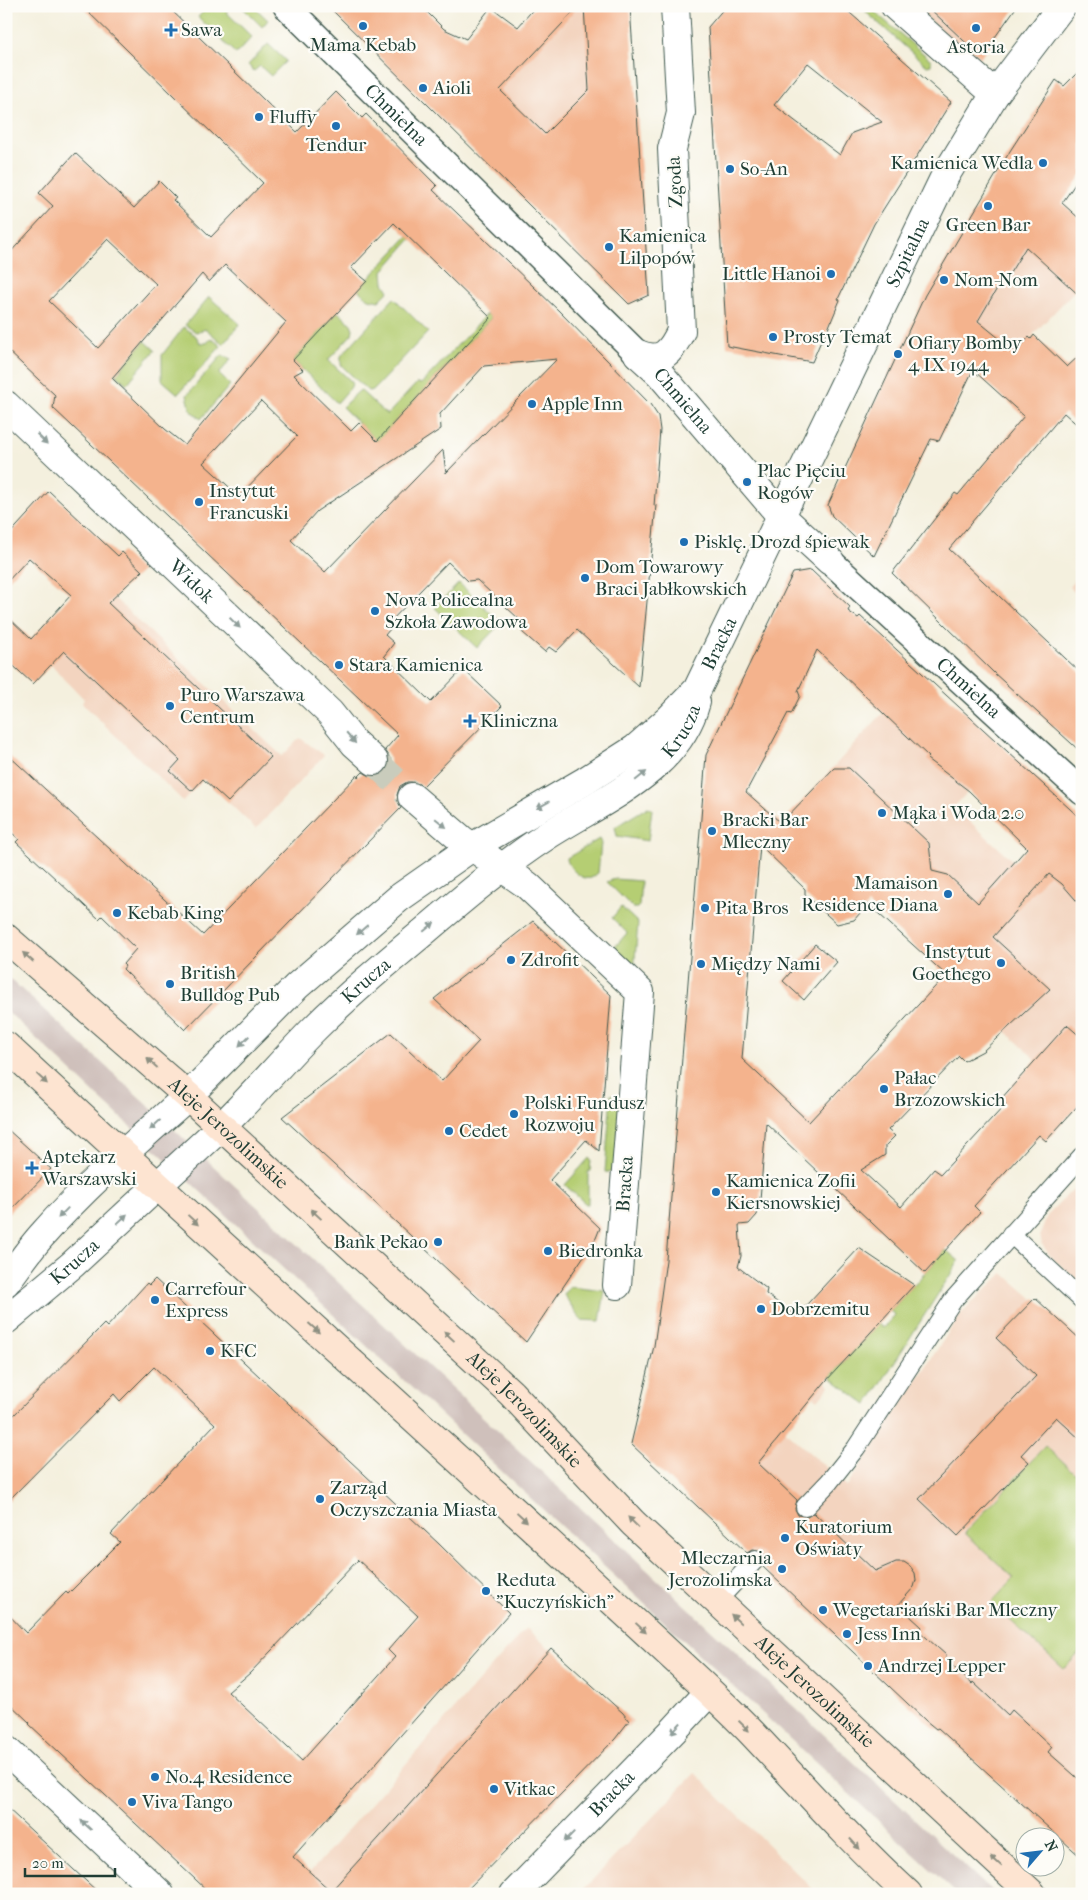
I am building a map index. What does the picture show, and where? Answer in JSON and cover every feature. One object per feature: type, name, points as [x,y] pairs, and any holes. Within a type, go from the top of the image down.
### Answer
[{"type":"main road","name":"Aleje Jerozolimskie","points":[[6,938],[188,1096],[511,1392],[634,1523],[1032,1894]]},
{"type":"main road","points":[[6,1046],[157,1186],[448,1448],[709,1692],[749,1730],[865,1854],[908,1894]]},
{"type":"street","name":"Chmielna","points":[[286,6],[660,374],[781,516],[1082,792]]},
{"type":"street","name":"Zgoda","points":[[638,354],[648,358],[658,358],[666,353],[681,331],[672,149],[681,113],[674,6]]},
{"type":"street","points":[[896,6],[995,94]]},
{"type":"street","name":"Szpitalna","points":[[781,516],[945,176],[995,94],[1062,6]]},
{"type":"street","name":"Widok","points":[[6,405],[330,713],[354,743],[374,761]]},
{"type":"street","name":"Bracka","points":[[697,690],[781,516]]},
{"type":"street","name":"Krucza","points":[[6,1282],[43,1234],[123,1155],[188,1096],[297,986],[398,898],[472,847],[586,781],[635,749],[669,719],[697,690]]},
{"type":"street","name":"Krucza","points":[[6,1320],[73,1264],[221,1126],[350,994],[504,867],[544,838],[602,804],[644,774],[665,754],[688,724],[697,690]]},
{"type":"street","points":[[412,797],[472,847],[504,867]]},
{"type":"street","name":"Bracka","points":[[504,867],[527,885],[640,992],[617,1285]]},
{"type":"street","name":"Bracka","points":[[514,1894],[709,1692]]},
{"type":"street","points":[[6,1750],[160,1894]]},
{"type":"lane","points":[[805,1507],[829,1482],[856,1448],[953,1300],[1082,1156]]},
{"type":"lane","points":[[1011,1234],[1082,1300]]},
{"type":"lane","points":[[716,1601],[755,1560]]},
{"type":"shaded area","points":[[536,6],[630,6],[649,295],[646,296],[525,200],[437,116]]},
{"type":"shaded area","name":"Astoria","points":[[914,6],[1017,6],[977,62]]},
{"type":"shaded area","points":[[993,180],[1082,283],[1008,361],[925,296]]},
{"type":"shaded area","points":[[1082,572],[1082,599],[1069,587]]},
{"type":"shaded area","points":[[113,597],[282,756],[300,738],[324,755],[256,829],[204,779],[183,801],[82,703],[84,699],[51,665]]},
{"type":"shaded area","points":[[883,713],[1006,750],[954,807],[1014,862],[1082,838],[1082,1103],[781,824]]},
{"type":"shaded area","points":[[6,975],[995,1894],[957,1894],[92,1091],[6,1010]]},
{"type":"shaded area","points":[[1082,1180],[1082,1285],[1051,1257],[1042,1244],[1040,1235],[1047,1216]]},
{"type":"shaded area","points":[[666,1260],[830,1385],[818,1400],[813,1396],[785,1431],[847,1486],[962,1312],[1003,1273],[1075,1335],[1082,1329],[1082,1858],[1066,1844],[1066,1828],[1049,1828],[938,1728],[936,1730],[633,1446],[654,1346]]},
{"type":"shaded area","name":"Vitkac","points":[[526,1628],[633,1721],[463,1894],[291,1894]]},
{"type":"shaded area","points":[[695,1773],[818,1894],[579,1894]]},
{"type":"green space","points":[[209,6],[228,6],[230,8],[226,12],[252,37],[236,54],[198,17]]},
{"type":"green space","points":[[241,6],[253,6],[268,20],[262,27]]},
{"type":"green space","points":[[869,7],[931,60],[931,65],[927,66],[867,13],[866,11]]},
{"type":"green space","points":[[268,44],[286,61],[271,76],[260,66],[254,71],[248,65]]},
{"type":"green space","points":[[408,236],[411,239],[383,271],[384,283],[389,291],[379,301],[369,299],[358,290]]},
{"type":"green space","points":[[209,297],[240,324],[223,344],[206,329],[196,332],[185,325]]},
{"type":"green space","points":[[394,298],[428,332],[373,390],[368,391],[341,365],[341,356]]},
{"type":"green space","points":[[338,312],[351,324],[353,329],[352,334],[328,360],[352,382],[351,387],[337,403],[293,360]]},
{"type":"green space","points":[[487,314],[491,318],[377,441],[342,407],[360,390],[387,415],[417,383],[421,384]]},
{"type":"green space","points":[[184,327],[196,336],[200,343],[207,343],[211,338],[221,346],[178,394],[162,380],[162,355]]},
{"type":"green space","points":[[145,341],[155,350],[127,384],[116,375]]},
{"type":"green space","points":[[222,355],[231,359],[219,374],[230,385],[201,419],[191,411],[187,395]]},
{"type":"green space","points":[[459,583],[501,623],[477,648],[435,608]]},
{"type":"green space","points":[[648,807],[652,809],[648,841],[617,836],[615,827]]},
{"type":"green space","points":[[599,839],[601,843],[598,873],[591,878],[583,877],[572,869],[567,858]]},
{"type":"green space","points":[[615,879],[641,881],[639,906],[637,908],[633,908],[607,882]]},
{"type":"green space","points":[[621,907],[638,923],[634,971],[614,948],[627,933],[612,918]]},
{"type":"green space","points":[[611,1095],[621,1096],[615,1173],[605,1172]]},
{"type":"green space","points":[[589,1158],[591,1160],[590,1171],[588,1171],[588,1204],[586,1204],[565,1185]]},
{"type":"green space","points":[[946,1250],[959,1261],[867,1405],[830,1377],[878,1324],[883,1328],[895,1315],[890,1311]]},
{"type":"green space","points":[[570,1287],[605,1291],[600,1321],[581,1320],[564,1295]]},
{"type":"green space","points":[[1045,1446],[1082,1480],[1082,1650],[1064,1669],[991,1603],[1014,1578],[965,1533]]},
{"type":"building","points":[[82,6],[167,6],[297,132],[336,92],[362,118],[366,114],[437,186],[433,190],[559,311],[650,404],[658,416],[660,430],[654,506],[656,505],[639,687],[577,630],[556,652],[549,647],[545,652],[522,632],[519,619],[477,580],[468,581],[448,562],[387,625],[390,629],[385,635],[394,643],[384,656],[431,702],[463,669],[502,706],[423,786],[414,782],[407,782],[400,786],[397,795],[401,808],[185,1030],[123,969],[125,966],[123,964],[136,949],[102,916],[99,919],[16,842],[19,839],[6,828],[6,753],[203,935],[357,775],[358,777],[363,772],[370,776],[378,776],[385,772],[389,764],[389,756],[385,750],[398,735],[53,408],[55,395],[6,349],[6,257],[53,206],[39,193],[75,153],[134,208],[159,181],[176,198],[173,200],[211,237],[263,183]],"holes":[[[394,223],[491,318],[377,441],[359,423],[351,431],[294,375],[303,370],[293,360],[367,281],[351,268]],[[108,239],[156,284],[98,348],[49,301]],[[225,265],[286,322],[185,445],[165,429],[112,378],[202,274],[209,282]],[[557,359],[446,473],[443,450],[325,572],[291,540],[317,511],[441,429],[440,414],[484,366]],[[261,401],[297,436],[239,496],[203,463]]]},
{"type":"building","points":[[328,6],[421,6],[444,29],[466,39],[491,7],[518,27],[536,6],[579,6],[500,90],[545,134],[589,90],[584,6],[630,6],[649,295],[629,304]]},
{"type":"building","points":[[726,6],[842,6],[951,102],[874,224],[838,299],[840,300],[812,362],[727,346],[708,27]],"holes":[[[808,63],[882,122],[852,133],[840,155],[774,105]]]},
{"type":"building","name":"Astoria","points":[[927,6],[1017,6],[981,57]]},
{"type":"building","points":[[1082,68],[1082,174],[1062,203],[1082,221],[1082,298],[1026,247],[1005,281],[1002,280],[978,321],[1016,352],[1029,337],[1031,339],[1034,335],[1067,367],[1082,353],[1082,429],[1064,413],[949,549],[1082,674],[1082,753],[994,673],[892,573],[955,493],[958,495],[1024,416],[973,370],[939,441],[931,439],[874,556],[832,516],[828,505],[925,295],[1010,151],[1056,80],[1064,86]]},
{"type":"building","points":[[49,491],[118,556],[122,552],[142,571],[108,603],[271,757],[228,802],[203,779],[192,791],[170,771],[180,760],[64,651],[33,684],[6,659],[6,615],[31,639],[71,595],[29,558],[6,583],[6,538]]},
{"type":"building","points":[[811,570],[850,607],[848,611],[858,618],[860,616],[1082,820],[1082,907],[1062,884],[1049,874],[993,937],[1050,989],[983,1051],[964,1061],[959,1056],[888,1130],[895,1136],[885,1146],[885,1155],[861,1170],[901,1207],[934,1169],[941,1174],[1006,1104],[1000,1100],[1067,1025],[1082,1038],[1082,1101],[1046,1141],[1039,1135],[974,1206],[980,1212],[925,1273],[766,1123],[760,1200],[757,1215],[749,1224],[739,1225],[741,1256],[738,1267],[767,1289],[766,1294],[796,1316],[859,1248],[914,1285],[826,1381],[758,1463],[797,1500],[795,1509],[798,1515],[807,1517],[814,1513],[875,1571],[896,1562],[904,1562],[910,1566],[915,1573],[914,1587],[898,1605],[922,1627],[919,1631],[946,1655],[947,1661],[972,1684],[973,1682],[1008,1715],[1012,1710],[1052,1747],[1048,1752],[1082,1782],[1082,1858],[1066,1844],[1066,1828],[1049,1828],[938,1728],[936,1729],[925,1720],[763,1567],[765,1557],[762,1552],[752,1550],[747,1553],[631,1444],[654,1346],[666,1260],[706,755],[793,573]],"holes":[[[817,650],[929,757],[927,759],[969,791],[1027,848],[978,903],[948,875],[932,871],[929,843],[849,768],[834,768],[781,823],[746,792],[788,713],[791,714],[800,696],[798,691]],[[760,845],[805,889],[805,895],[837,924],[854,920],[868,904],[946,975],[809,1122],[742,1059]]]},
{"type":"building","name":"Cedet","points":[[533,921],[611,995],[599,1151],[586,1140],[550,1180],[600,1228],[596,1238],[526,1342],[282,1117],[391,1033],[442,1081],[479,1041],[434,999]]},
{"type":"building","points":[[815,944],[837,962],[804,1000],[783,981]]},
{"type":"building","points":[[6,1128],[51,1169],[6,1215]]},
{"type":"building","points":[[155,1279],[439,1544],[509,1613],[293,1857],[331,1891],[551,1648],[623,1713],[629,1721],[615,1739],[463,1894],[211,1894],[29,1724],[6,1700],[6,1612],[26,1633],[66,1592],[68,1594],[120,1542],[111,1534],[215,1424],[154,1367],[120,1401],[114,1394],[6,1503],[6,1423],[104,1324],[107,1327],[147,1283],[149,1285]],"holes":[[[358,1560],[418,1616],[388,1650],[395,1657],[302,1761],[228,1692],[250,1673]]]},
{"type":"building","points":[[1035,1298],[1082,1341],[1082,1441],[1056,1417],[1021,1455],[1029,1462],[958,1536],[919,1499],[1036,1376],[996,1338]]},
{"type":"building","points":[[6,1807],[100,1894],[6,1894]]},
{"type":"tunnel","points":[[374,761],[412,797]]},
{"type":"place","name":"Mama Kebab","points":[[363,26]]},
{"type":"place","name":"Astoria","points":[[976,28]]},
{"type":"place","name":"Sawa","points":[[171,30]]},
{"type":"place","name":"Aioli","points":[[423,88]]},
{"type":"place","name":"Fluffy","points":[[259,117]]},
{"type":"place","name":"Tendur","points":[[336,126]]},
{"type":"place","name":"Kamienica Wedla","points":[[1043,163]]},
{"type":"place","name":"So-An","points":[[730,169]]},
{"type":"place","name":"Green Bar","points":[[988,206]]},
{"type":"place","name":"Kamienica Lilpopów","points":[[609,247]]},
{"type":"place","name":"Little Hanoi","points":[[831,274]]},
{"type":"place","name":"Nom-Nom","points":[[944,280]]},
{"type":"place","name":"Prosty Temat","points":[[773,337]]},
{"type":"place","name":"Ofiary Bomby 4 IX 1944","points":[[898,354]]},
{"type":"place","name":"Apple Inn","points":[[532,404]]},
{"type":"place","name":"Plac Pięciu Rogów","points":[[747,482]]},
{"type":"place","name":"Instytut Francuski","points":[[199,502]]},
{"type":"place","name":"Pisklę. Drozd śpiewak","points":[[684,542]]},
{"type":"place","name":"Dom Towarowy Braci Jabłkowskich","points":[[585,578]]},
{"type":"place","name":"Nova Policealna Szkoła Zawodowa","points":[[375,611]]},
{"type":"place","name":"Stara Kamienica","points":[[339,665]]},
{"type":"place","name":"Puro Warszawa Centrum","points":[[170,706]]},
{"type":"place","name":"Kliniczna","points":[[470,721]]},
{"type":"place","name":"Mąka i Woda 2.0","points":[[882,813]]},
{"type":"place","name":"Bracki Bar Mleczny","points":[[712,831]]},
{"type":"place","name":"Mamaison Residence Diana","points":[[948,894]]},
{"type":"place","name":"Pita Bros","points":[[705,908]]},
{"type":"place","name":"Kebab King","points":[[117,913]]},
{"type":"place","name":"Zdrofit","points":[[511,960]]},
{"type":"place","name":"Instytut Goethego","points":[[1001,963]]},
{"type":"place","name":"Między Nami","points":[[701,964]]},
{"type":"place","name":"British Bulldog Pub","points":[[170,984]]},
{"type":"place","name":"Pałac Brzozowskich","points":[[884,1089]]},
{"type":"place","name":"Polski Fundusz Rozwoju","points":[[514,1114]]},
{"type":"place","name":"Cedet","points":[[449,1131]]},
{"type":"place","name":"Aptekarz Warszawski","points":[[32,1168]]},
{"type":"place","name":"Kamienica Zofii Kiersnowskiej","points":[[716,1192]]},
{"type":"place","name":"Bank Pekao","points":[[438,1242]]},
{"type":"place","name":"Biedronka","points":[[548,1251]]},
{"type":"place","name":"Carrefour Express","points":[[155,1300]]},
{"type":"place","name":"Dobrzemitu","points":[[761,1309]]},
{"type":"place","name":"KFC","points":[[210,1351]]},
{"type":"place","name":"Zarząd Oczyszczania Miasta","points":[[320,1499]]},
{"type":"place","name":"Kuratorium Oświaty","points":[[785,1538]]},
{"type":"place","name":"Mleczarnia Jerozolimska","points":[[782,1569]]},
{"type":"place","name":"Reduta \"Kuczyńskich\"","points":[[486,1591]]},
{"type":"place","name":"Wegetariański Bar Mleczny","points":[[823,1610]]},
{"type":"place","name":"Jess Inn","points":[[847,1634]]},
{"type":"place","name":"Andrzej Lepper","points":[[868,1666]]},
{"type":"place","name":"No.4 Residence","points":[[155,1777]]},
{"type":"place","name":"Vitkac","points":[[494,1789]]},
{"type":"place","name":"Viva Tango","points":[[132,1802]]}]
